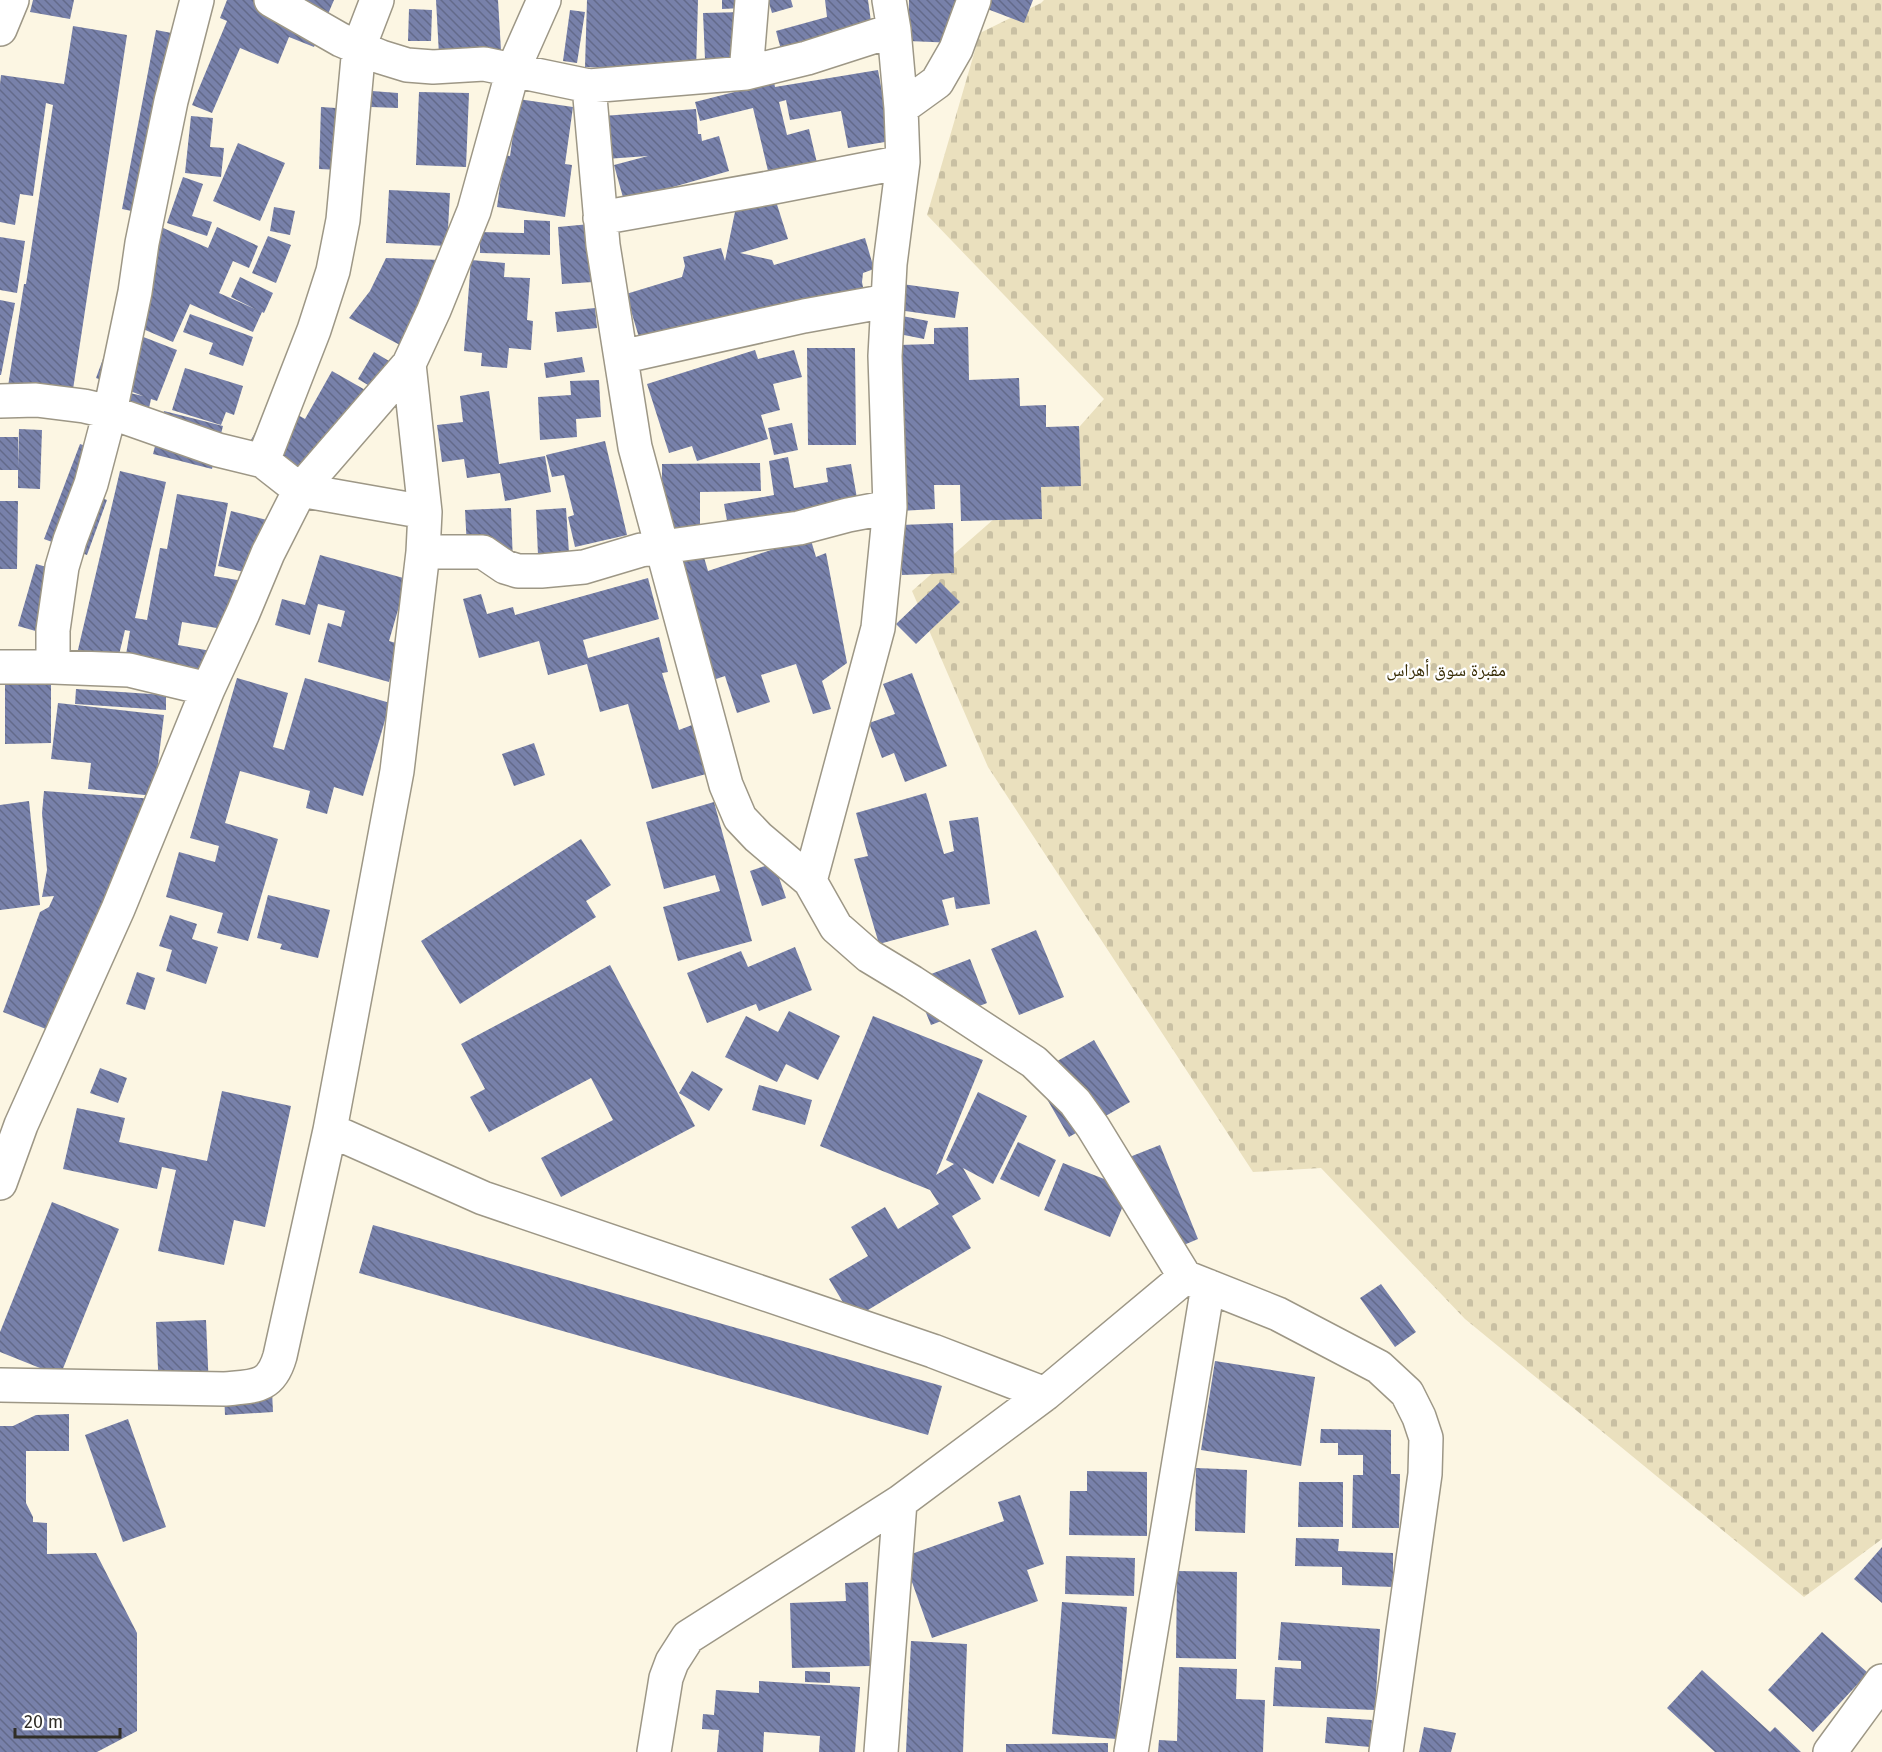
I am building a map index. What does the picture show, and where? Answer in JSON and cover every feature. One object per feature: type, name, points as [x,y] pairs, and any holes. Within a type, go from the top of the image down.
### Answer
[{"type":"street","points":[[0,29],[12,0]]},
{"type":"street","points":[[53,667],[54,630],[62,567],[92,484],[110,412],[171,101],[196,0]]},
{"type":"street","points":[[271,0],[341,40],[407,65],[433,67],[484,64],[590,86],[746,73],[807,58],[891,15],[901,108],[903,162],[890,264],[885,356],[890,507],[878,628],[810,881]]},
{"type":"street","points":[[263,461],[333,272],[343,220],[359,47],[377,0]]},
{"type":"street","points":[[0,1184],[10,1122],[118,909],[208,689],[268,553],[300,490],[409,364],[434,310],[474,211],[513,70],[544,0]]},
{"type":"street","points":[[746,73],[752,0]]},
{"type":"street","points":[[901,108],[937,82],[956,49],[974,0]]},
{"type":"street","points":[[590,86],[600,218],[635,447],[726,785],[740,818],[758,837],[810,881],[836,927],[869,956],[1034,1062],[1075,1102],[1197,1281],[1278,1314],[1379,1367],[1407,1393],[1426,1438],[1425,1474],[1386,1752]]},
{"type":"street","points":[[600,218],[903,162]]},
{"type":"street","points":[[621,357],[804,316],[876,303],[888,298]]},
{"type":"street","points":[[0,1385],[225,1389],[249,1386],[273,1374],[280,1356],[330,1130],[397,771],[423,552],[425,512],[409,364]]},
{"type":"street","points":[[0,401],[36,400],[110,412],[218,450],[263,461],[300,490],[425,512]]},
{"type":"street","points":[[423,552],[483,552],[505,567],[518,571],[584,567],[641,550],[799,528],[890,507]]},
{"type":"street","points":[[0,667],[129,670],[208,689]]},
{"type":"street","points":[[330,1130],[483,1198],[933,1351],[1045,1394]]},
{"type":"street","points":[[654,1752],[666,1678],[672,1662],[688,1637],[900,1502],[1197,1281]]},
{"type":"street","points":[[1131,1752],[1197,1281]]},
{"type":"street","points":[[881,1752],[900,1502]]},
{"type":"street","points":[[1830,1752],[1882,1681]]},
{"type":"green space","name":"مقبرة سوق أهراس","points":[[1044,0],[1882,0],[1882,1539],[1804,1597],[1465,1319],[1321,1168],[1253,1172],[988,767],[912,591],[1011,504],[1104,399],[927,215],[980,33]]},
{"type":"building","points":[[33,0],[74,0],[70,19],[30,12]]},
{"type":"building","points":[[227,0],[334,0],[314,47],[289,37],[278,64],[240,48],[212,113],[192,105],[227,21],[220,18]]},
{"type":"building","points":[[436,0],[498,0],[501,51],[439,55]]},
{"type":"building","points":[[587,0],[698,0],[696,71],[585,67]]},
{"type":"building","points":[[722,0],[741,0],[742,8],[722,9]]},
{"type":"building","points":[[768,0],[791,0],[793,7],[772,13]]},
{"type":"building","points":[[825,0],[868,0],[872,29],[783,57],[776,31],[827,17]]},
{"type":"building","points":[[909,0],[958,0],[956,43],[908,41]]},
{"type":"building","points":[[970,0],[1033,0],[1024,23],[969,2]]},
{"type":"building","points":[[409,9],[432,10],[431,41],[408,41]]},
{"type":"building","points":[[570,10],[585,12],[577,63],[563,61]]},
{"type":"building","points":[[745,12],[747,57],[705,59],[703,13]]},
{"type":"building","points":[[73,26],[127,35],[70,409],[6,399],[53,105],[46,103],[33,196],[20,194],[15,225],[0,222],[0,84],[1,75],[64,84]]},
{"type":"building","points":[[156,30],[182,35],[161,217],[122,209]]},
{"type":"building","points":[[878,70],[891,141],[848,148],[841,111],[790,120],[786,100],[779,102],[787,135],[809,129],[817,163],[769,175],[753,108],[700,121],[695,102],[774,82],[775,87]]},
{"type":"building","points":[[372,91],[398,93],[398,108],[371,107]]},
{"type":"building","points":[[419,92],[469,93],[466,167],[416,165]]},
{"type":"building","points":[[518,99],[573,107],[565,164],[572,165],[565,217],[497,207],[504,155],[510,156]]},
{"type":"building","points":[[321,107],[366,110],[360,171],[319,169]]},
{"type":"building","points":[[696,109],[698,134],[701,134],[702,141],[719,136],[729,171],[624,201],[614,165],[648,156],[606,159],[603,116]]},
{"type":"building","points":[[191,116],[213,118],[210,147],[224,148],[221,177],[185,173]]},
{"type":"building","points":[[238,143],[285,163],[260,221],[213,201]]},
{"type":"building","points":[[183,177],[203,184],[192,216],[212,222],[207,236],[167,223]]},
{"type":"building","points":[[389,190],[450,193],[447,246],[386,243]]},
{"type":"building","points":[[773,192],[788,239],[740,253],[772,260],[774,265],[865,238],[874,269],[863,273],[864,292],[641,344],[626,294],[682,277],[685,266],[683,257],[721,248],[725,261],[737,202]]},
{"type":"building","points":[[274,207],[295,211],[290,235],[270,231]]},
{"type":"building","points":[[524,220],[550,221],[550,255],[480,253],[480,232],[524,233]]},
{"type":"building","points":[[590,224],[593,282],[562,284],[558,227]]},
{"type":"building","points":[[161,227],[208,248],[217,227],[258,246],[249,268],[233,261],[219,293],[257,310],[231,297],[240,277],[273,293],[253,332],[190,304],[173,342],[120,319]]},
{"type":"building","points":[[268,236],[291,245],[276,283],[252,273]]},
{"type":"building","points":[[0,237],[25,241],[17,293],[0,290]]},
{"type":"building","points":[[386,258],[441,260],[400,345],[349,318],[370,291]]},
{"type":"building","points":[[471,260],[505,263],[504,277],[530,278],[527,320],[533,321],[531,350],[509,348],[507,368],[481,366],[482,353],[464,351]]},
{"type":"building","points":[[902,284],[959,292],[955,318],[898,310]]},
{"type":"building","points":[[0,300],[15,303],[1,375],[0,375]]},
{"type":"building","points":[[595,308],[597,328],[557,332],[555,312]]},
{"type":"building","points":[[190,314],[253,337],[243,366],[209,354],[213,343],[183,332]]},
{"type":"building","points":[[897,315],[928,321],[924,339],[894,333]]},
{"type":"building","points":[[115,326],[177,350],[157,401],[151,399],[146,422],[93,410],[99,386],[143,396],[96,378]]},
{"type":"building","points":[[968,327],[969,380],[1019,378],[1020,406],[1046,405],[1046,427],[1079,426],[1081,486],[1041,487],[1042,519],[961,521],[960,485],[934,485],[935,509],[900,511],[898,345],[934,344],[934,328]]},
{"type":"building","points":[[807,348],[855,348],[856,445],[808,445]]},
{"type":"building","points":[[755,350],[758,359],[794,350],[802,377],[773,384],[780,410],[761,415],[768,439],[697,461],[692,446],[669,453],[647,384]]},
{"type":"building","points":[[374,352],[394,364],[378,391],[358,379]]},
{"type":"building","points":[[582,357],[585,372],[546,378],[544,363]]},
{"type":"building","points":[[185,368],[243,386],[234,415],[226,412],[221,425],[172,410]]},
{"type":"building","points":[[332,371],[374,395],[310,492],[243,454],[273,401],[305,419]]},
{"type":"building","points":[[599,380],[601,417],[576,419],[577,437],[540,440],[538,397],[571,395],[570,381]]},
{"type":"building","points":[[489,391],[499,464],[545,456],[551,492],[505,501],[500,473],[467,478],[464,459],[442,462],[437,425],[463,422],[460,396]]},
{"type":"building","points":[[164,411],[223,426],[212,469],[153,454]]},
{"type":"building","points":[[792,423],[798,450],[774,455],[768,428]]},
{"type":"building","points":[[19,429],[42,430],[40,489],[18,488],[18,470],[0,470],[0,437],[18,437],[18,466]]},
{"type":"building","points":[[605,441],[627,535],[575,547],[568,517],[574,515],[564,475],[552,477],[546,455]]},
{"type":"building","points":[[80,444],[100,451],[85,491],[107,500],[87,555],[44,539]]},
{"type":"building","points":[[788,457],[794,488],[828,482],[826,468],[851,464],[858,504],[728,526],[724,504],[774,495],[769,461]]},
{"type":"building","points":[[760,463],[761,491],[700,492],[700,529],[662,529],[662,464]]},
{"type":"building","points":[[120,471],[166,482],[135,618],[147,620],[160,548],[167,549],[177,494],[228,503],[214,576],[243,581],[234,631],[182,622],[178,645],[211,651],[204,687],[123,672],[130,631],[125,630],[117,663],[77,654]]},
{"type":"building","points":[[0,501],[18,501],[17,569],[0,569]]},
{"type":"building","points":[[511,508],[513,564],[468,566],[465,510]]},
{"type":"building","points":[[566,508],[569,553],[538,555],[536,510]]},
{"type":"building","points":[[231,511],[275,522],[262,576],[218,566]]},
{"type":"building","points":[[953,523],[954,573],[902,575],[900,525]]},
{"type":"building","points":[[810,537],[816,557],[826,553],[847,663],[822,681],[831,709],[813,714],[796,664],[761,675],[770,702],[737,713],[725,676],[707,682],[676,565],[703,554],[708,571]]},
{"type":"building","points":[[320,555],[407,579],[389,641],[399,644],[389,682],[318,662],[328,623],[341,627],[345,611],[318,604],[310,635],[275,625],[282,599],[305,605]]},
{"type":"building","points":[[36,564],[78,576],[60,638],[18,626]]},
{"type":"building","points":[[648,578],[659,619],[583,640],[588,658],[659,637],[668,672],[662,673],[679,730],[692,725],[706,774],[652,789],[628,704],[600,712],[587,664],[548,675],[539,641],[479,658],[463,599],[481,594],[487,614],[513,607],[515,615]]},
{"type":"building","points":[[940,582],[960,602],[916,644],[896,624]]},
{"type":"building","points":[[912,673],[947,766],[905,782],[894,753],[882,758],[869,723],[895,714],[883,684]]},
{"type":"building","points":[[237,678],[288,693],[273,747],[284,750],[305,678],[390,703],[363,796],[334,787],[327,814],[306,808],[310,791],[240,771],[225,823],[278,839],[248,941],[217,933],[223,913],[166,897],[179,852],[215,862],[219,846],[190,838]]},
{"type":"building","points":[[5,685],[51,685],[51,743],[5,744]]},
{"type":"building","points":[[76,689],[166,695],[166,710],[75,704]]},
{"type":"building","points":[[58,703],[164,715],[154,796],[88,789],[91,763],[51,759]]},
{"type":"building","points":[[534,743],[545,775],[514,786],[502,754]]},
{"type":"building","points":[[44,791],[155,799],[56,1033],[3,1012],[40,912],[49,907],[54,896],[42,897],[47,870],[42,813]]},
{"type":"building","points":[[926,793],[944,854],[954,851],[949,821],[978,817],[990,904],[956,909],[954,897],[942,900],[949,925],[879,944],[854,859],[868,856],[856,813]]},
{"type":"building","points":[[29,801],[40,905],[0,910],[0,805]]},
{"type":"building","points":[[714,802],[752,941],[678,961],[663,907],[720,891],[715,875],[664,889],[646,822]]},
{"type":"building","points":[[581,839],[611,885],[586,901],[596,917],[460,1004],[421,941]]},
{"type":"building","points":[[774,863],[786,898],[762,906],[750,871]]},
{"type":"building","points":[[268,895],[330,910],[318,958],[280,949],[282,944],[257,938]]},
{"type":"building","points":[[170,915],[197,924],[192,939],[218,947],[206,984],[166,971],[172,950],[159,946]]},
{"type":"building","points":[[1036,930],[1064,997],[1019,1015],[991,949]]},
{"type":"building","points":[[795,947],[812,990],[759,1011],[756,1004],[707,1023],[687,973],[741,951],[748,967]]},
{"type":"building","points":[[970,959],[987,1003],[931,1025],[913,981]]},
{"type":"building","points":[[610,965],[695,1126],[561,1197],[541,1158],[613,1120],[591,1078],[489,1132],[470,1097],[485,1089],[461,1044]]},
{"type":"building","points":[[137,972],[155,978],[145,1010],[126,1004]]},
{"type":"building","points":[[789,1011],[840,1036],[818,1080],[786,1064],[777,1082],[725,1057],[746,1016],[778,1032]]},
{"type":"building","points":[[873,1016],[983,1060],[936,1175],[954,1164],[946,1160],[978,1092],[1027,1116],[993,1184],[963,1168],[981,1199],[952,1216],[971,1248],[853,1319],[829,1279],[868,1256],[851,1227],[885,1207],[898,1229],[939,1204],[930,1190],[820,1146]]},
{"type":"building","points":[[1094,1040],[1130,1102],[1069,1137],[1033,1075]]},
{"type":"building","points":[[100,1068],[127,1078],[118,1103],[90,1093]]},
{"type":"building","points":[[692,1071],[723,1089],[709,1111],[679,1093]]},
{"type":"building","points":[[759,1085],[812,1100],[805,1125],[752,1110]]},
{"type":"building","points":[[222,1091],[291,1106],[265,1227],[234,1220],[224,1265],[158,1251],[176,1170],[162,1167],[157,1189],[63,1169],[77,1108],[125,1118],[119,1142],[207,1161]]},
{"type":"building","points":[[1018,1142],[1056,1160],[1039,1197],[1000,1179]]},
{"type":"building","points":[[1160,1145],[1198,1239],[1160,1255],[1122,1160]]},
{"type":"building","points":[[1063,1163],[1130,1189],[1110,1237],[1044,1210]]},
{"type":"building","points":[[52,1202],[119,1229],[60,1376],[0,1352],[0,1332]]},
{"type":"building","points":[[373,1225],[942,1386],[928,1435],[359,1273]]},
{"type":"building","points":[[1381,1284],[1416,1332],[1395,1347],[1360,1298]]},
{"type":"building","points":[[206,1320],[209,1389],[159,1392],[156,1322]]},
{"type":"building","points":[[1215,1361],[1315,1377],[1301,1466],[1201,1450]]},
{"type":"building","points":[[272,1391],[273,1412],[225,1415],[224,1393]]},
{"type":"building","points":[[69,1414],[69,1451],[26,1451],[26,1503],[33,1522],[47,1523],[47,1554],[96,1553],[137,1633],[137,1731],[97,1752],[0,1752],[0,1426],[13,1426],[36,1415]]},
{"type":"building","points":[[128,1419],[166,1527],[123,1542],[85,1435]]},
{"type":"building","points":[[1321,1429],[1391,1430],[1391,1474],[1400,1474],[1399,1528],[1352,1528],[1353,1475],[1363,1475],[1363,1455],[1338,1455],[1338,1443],[1320,1443]]},
{"type":"building","points":[[1196,1468],[1247,1470],[1245,1533],[1195,1531]]},
{"type":"building","points":[[1087,1471],[1147,1472],[1147,1536],[1069,1535],[1070,1491],[1087,1491]]},
{"type":"building","points":[[1299,1482],[1343,1482],[1343,1527],[1298,1527]]},
{"type":"building","points":[[1020,1495],[1044,1564],[1027,1570],[1038,1601],[932,1638],[903,1557],[1004,1521],[998,1502]]},
{"type":"building","points":[[1296,1538],[1339,1539],[1338,1551],[1393,1553],[1393,1587],[1342,1585],[1342,1567],[1295,1566]]},
{"type":"building","points":[[1882,1547],[1882,1603],[1854,1579]]},
{"type":"building","points":[[1066,1556],[1135,1558],[1134,1596],[1065,1594]]},
{"type":"building","points":[[1177,1571],[1237,1572],[1236,1659],[1176,1658]]},
{"type":"building","points":[[868,1582],[870,1666],[792,1668],[790,1603],[846,1601],[845,1583]]},
{"type":"building","points":[[1062,1602],[1127,1607],[1117,1739],[1052,1734]]},
{"type":"building","points":[[1281,1622],[1380,1629],[1375,1710],[1273,1706],[1275,1667],[1301,1669],[1301,1661],[1278,1660]]},
{"type":"building","points":[[1822,1632],[1868,1673],[1813,1732],[1768,1690]]},
{"type":"building","points":[[911,1641],[967,1644],[963,1752],[906,1752]]},
{"type":"building","points":[[1179,1667],[1237,1669],[1236,1699],[1265,1700],[1263,1752],[1158,1752],[1159,1740],[1177,1741]]},
{"type":"building","points":[[1702,1670],[1770,1732],[1775,1727],[1801,1752],[1715,1752],[1667,1708]]},
{"type":"building","points":[[805,1671],[830,1672],[830,1683],[805,1682]]},
{"type":"building","points":[[759,1681],[860,1687],[855,1752],[819,1752],[820,1736],[764,1732],[763,1752],[717,1752],[719,1730],[702,1729],[703,1714],[714,1715],[716,1690],[759,1693]]},
{"type":"building","points":[[1327,1717],[1372,1720],[1370,1747],[1325,1743]]},
{"type":"building","points":[[1424,1727],[1456,1733],[1451,1752],[1419,1752]]},
{"type":"building","points":[[1108,1743],[1108,1752],[1006,1752],[1006,1744]]}]
